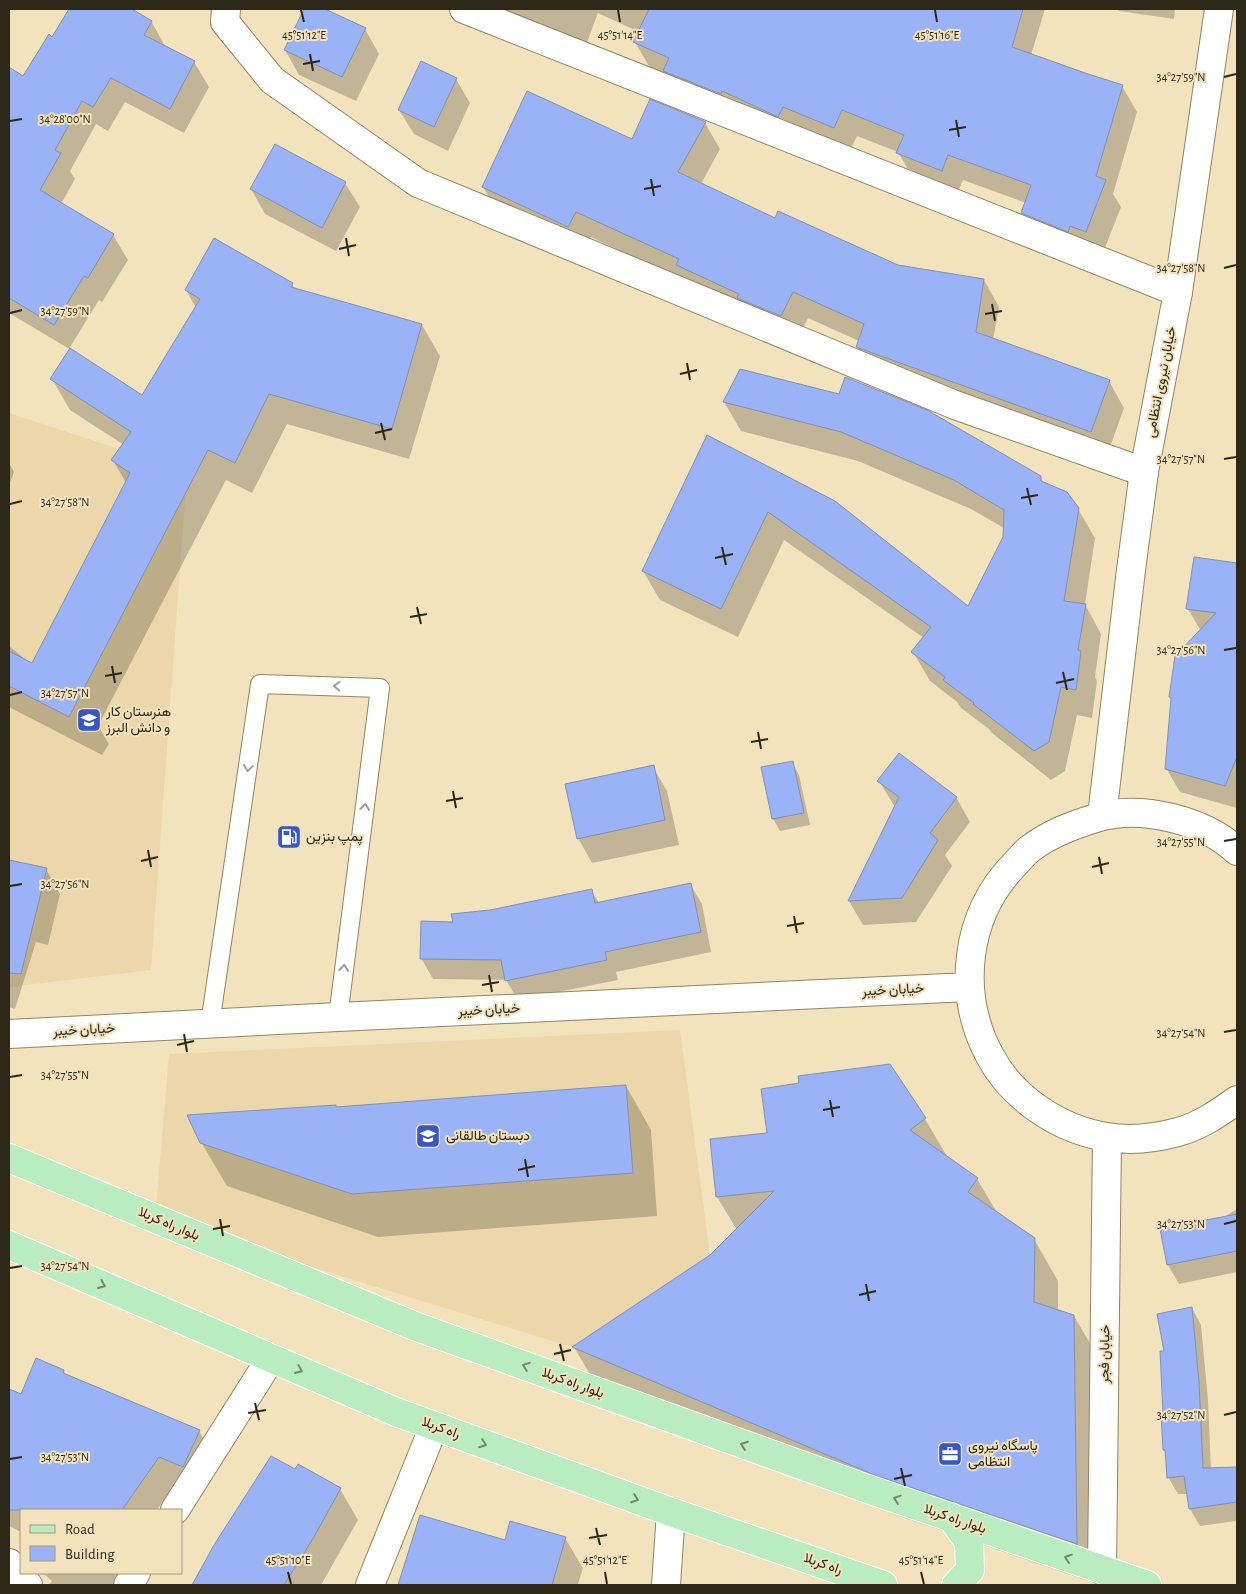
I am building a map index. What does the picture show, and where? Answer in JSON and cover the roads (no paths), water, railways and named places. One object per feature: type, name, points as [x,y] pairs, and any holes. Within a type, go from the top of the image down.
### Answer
[{"type":"main road","name":"بلوار راه کربلا","points":[[9,1158],[418,1327],[951,1518],[1102,1578],[1147,1585]]},
{"type":"main road","name":"راه کربلا","points":[[9,1245],[396,1412],[671,1512],[884,1585]]},
{"type":"main road","points":[[951,1518],[969,1542],[970,1570],[956,1585]]},
{"type":"street","points":[[226,9],[225,22],[272,80],[418,183],[955,406],[1144,472]]},
{"type":"street","points":[[464,9],[1178,292]]},
{"type":"street","name":"خیابان نیروی انتظامی","points":[[1102,816],[1144,472],[1178,292],[1219,9]]},
{"type":"street","points":[[1237,851],[1203,829],[1170,817],[1136,813],[1102,816],[1064,828],[1030,848],[1003,876],[983,910],[971,947],[969,987],[976,1023],[990,1056],[1011,1086],[1039,1110],[1071,1127],[1107,1137],[1143,1138],[1179,1132],[1213,1118],[1237,1100]]},
{"type":"street","name":"خیابان خیبر","points":[[9,1034],[969,987]]},
{"type":"street","name":"خیابان فجر","points":[[1102,1578],[1107,1137]]},
{"type":"street","points":[[176,1509],[271,1358]]},
{"type":"street","points":[[370,1585],[434,1426]]},
{"type":"street","points":[[666,1585],[671,1512]]},
{"type":"street","points":[[9,1563],[28,1585]]},
{"type":"street","points":[[128,1585],[135,1574]]},
{"type":"lane","points":[[210,1024],[260,684],[380,688],[338,1017]]},
{"type":"place","name":"هنرستان کار و دانش البرز","points":[[89,720]]},
{"type":"place","name":"پمپ بنزین","points":[[289,837]]},
{"type":"place","name":"دبستان طالقانی","points":[[428,1136]]},
{"type":"place","name":"پاسگاه نیروی انتظامی","points":[[950,1454]]}]
